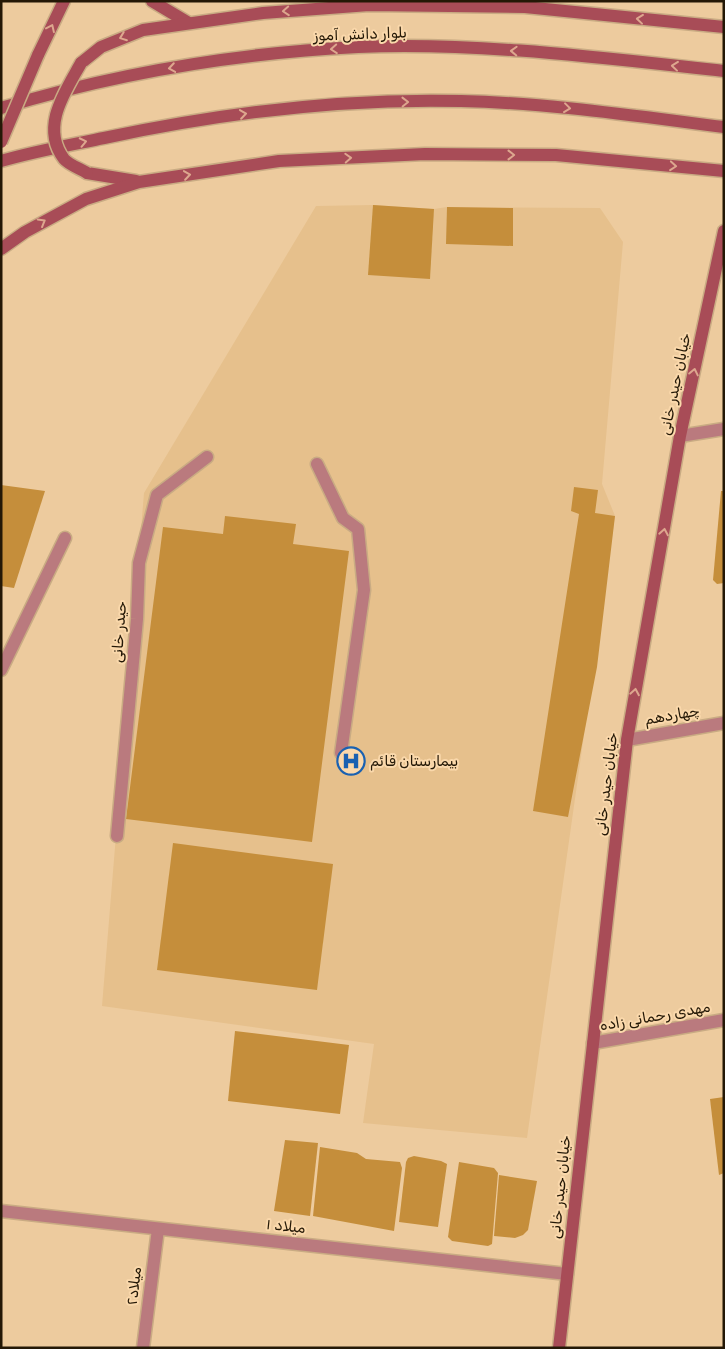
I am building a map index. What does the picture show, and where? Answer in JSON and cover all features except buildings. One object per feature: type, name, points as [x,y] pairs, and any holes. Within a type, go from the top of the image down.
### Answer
[{"type":"main road","points":[[1,142],[38,55],[64,1]]},
{"type":"main road","points":[[152,1],[188,22]]},
{"type":"main road","points":[[139,182],[87,173],[65,160],[53,135],[58,104],[81,63],[100,48],[120,38],[143,30],[188,22],[263,13],[369,5],[525,7],[724,27]]},
{"type":"main road","name":"بلوار دانش آموز","points":[[1,108],[40,96],[147,72],[256,55],[359,47],[559,53],[724,71]]},
{"type":"main road","points":[[1,161],[167,124],[276,110],[369,102],[460,100],[559,107],[724,127]]},
{"type":"main road","points":[[1,249],[24,232],[86,199],[139,182],[279,161],[425,154],[556,155],[724,171]]},
{"type":"main road","name":"خیابان حیدر خانی","points":[[559,1348],[627,740],[680,436],[724,231]]},
{"type":"street","points":[[680,436],[724,429]]},
{"type":"street","name":"حیدر خانی","points":[[117,836],[137,619],[139,563],[157,495],[207,457]]},
{"type":"street","points":[[317,464],[343,518],[358,529],[364,590],[341,753]]},
{"type":"street","points":[[1,670],[65,538]]},
{"type":"street","name":"چهاردهم","points":[[627,740],[724,723]]},
{"type":"street","name":"مهدی رحمانی زاده","points":[[593,1043],[724,1020]]},
{"type":"street","name":"میلاد ۱","points":[[1,1211],[567,1274]]},
{"type":"street","name":"میلاد۲","points":[[143,1348],[158,1228]]},
{"type":"shaded area","name":"بیمارستان قائم","points":[[373,205],[434,209],[447,207],[600,208],[623,242],[602,484],[615,516],[527,1138],[363,1123],[374,1044],[102,1006],[144,493],[316,206]]},
{"type":"place","name":"بیمارستان قائم","points":[[351,761]]}]
